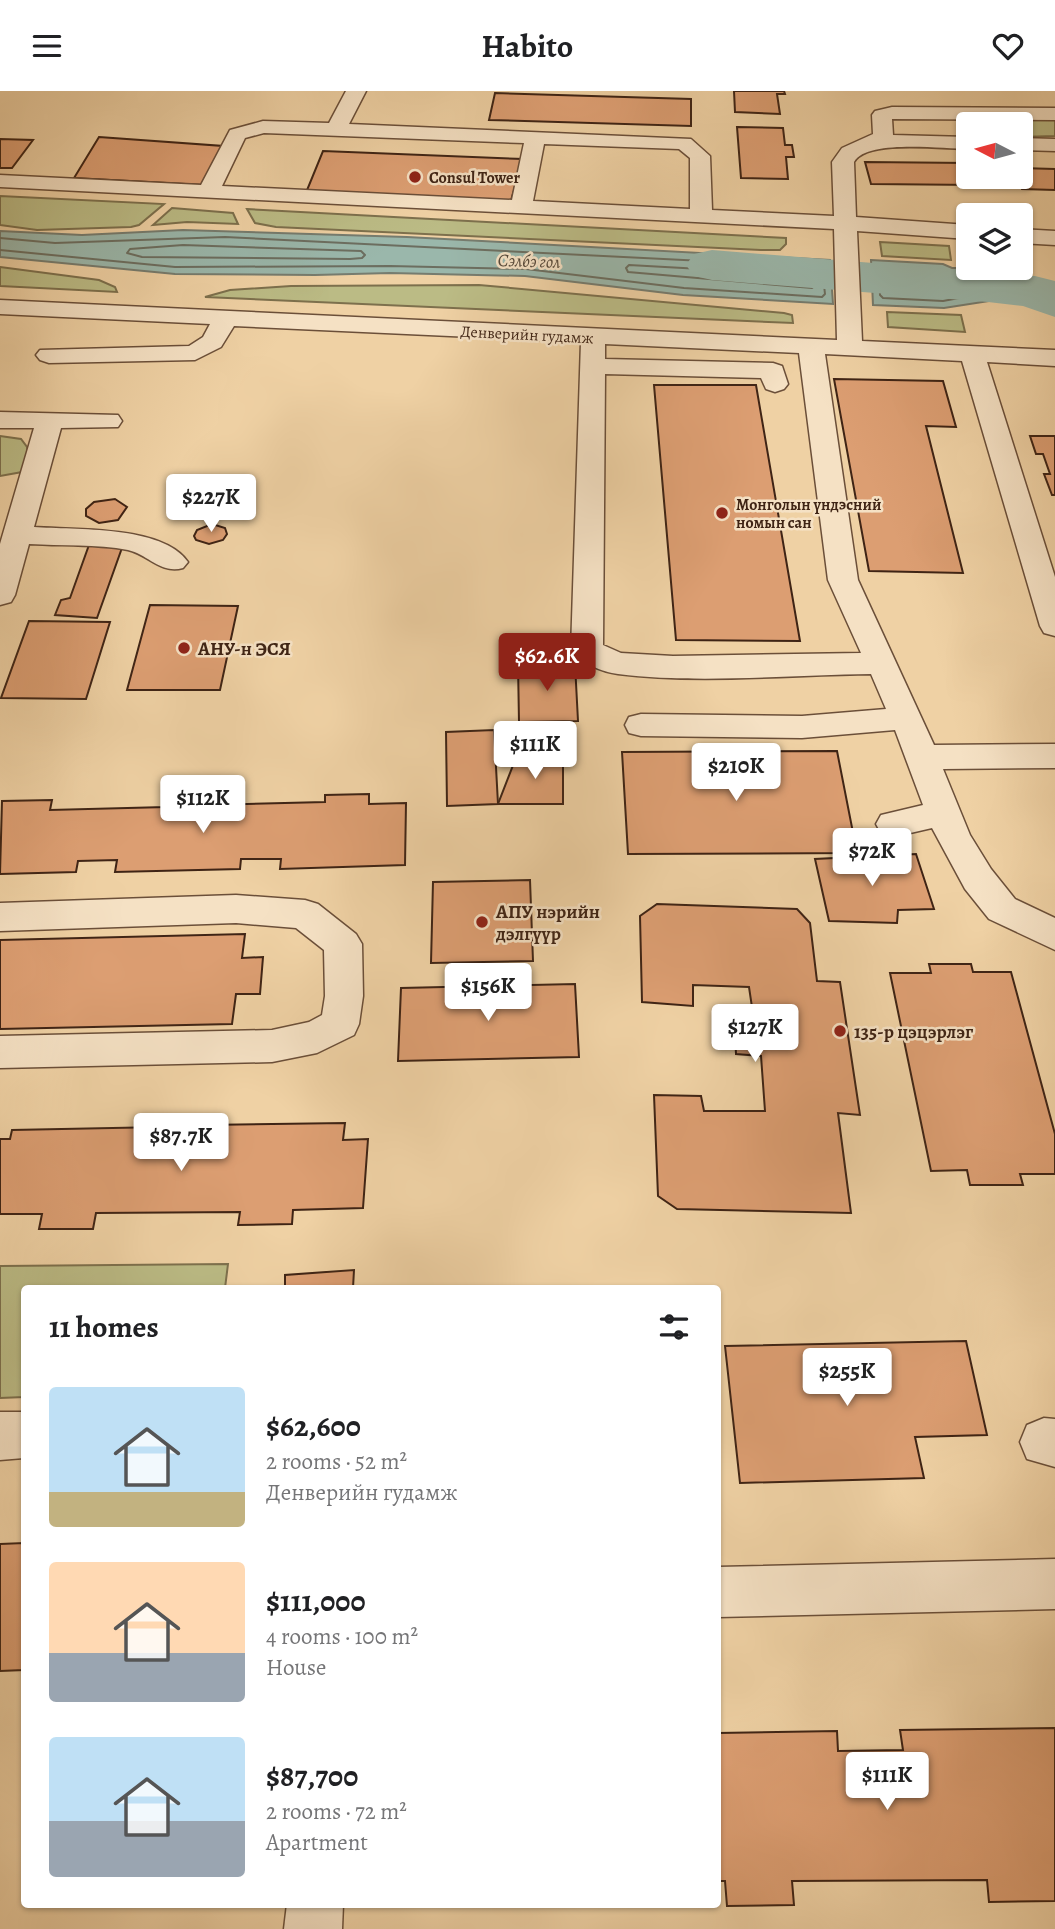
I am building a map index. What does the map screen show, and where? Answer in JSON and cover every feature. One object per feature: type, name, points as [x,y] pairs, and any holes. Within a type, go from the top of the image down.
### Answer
[{"type":"street","points":[[336,129],[356,91]]},
{"type":"street","points":[[878,141],[883,135],[882,115],[892,113],[1055,114]]},
{"type":"street","points":[[209,190],[237,134],[263,127],[684,143],[699,156],[701,216]]},
{"type":"street","points":[[521,207],[535,138]]},
{"type":"street","points":[[850,349],[843,162],[849,152],[878,141],[956,143]]},
{"type":"street","points":[[1033,144],[1055,145]]},
{"type":"street","points":[[0,181],[701,216],[845,229],[956,232]]},
{"type":"street","points":[[1033,237],[1055,238]]},
{"type":"street","name":"Денверийн гудамж","points":[[0,307],[226,319],[592,351],[811,347],[1055,358]]},
{"type":"street","points":[[49,355],[195,353],[212,342],[226,319]]},
{"type":"street","points":[[811,347],[843,580],[907,718],[953,837],[978,879],[1002,909],[1055,935]]},
{"type":"street","points":[[775,384],[773,371],[592,351],[587,650],[616,663],[673,667],[881,663]]},
{"type":"street","points":[[972,353],[1055,626]]},
{"type":"street","points":[[0,420],[110,421]]},
{"type":"street","points":[[0,595],[50,420]]},
{"type":"street","points":[[0,488],[32,488]]},
{"type":"street","points":[[18,535],[136,541],[173,562]]},
{"type":"street","points":[[641,725],[802,727],[907,718]]},
{"type":"street","points":[[922,757],[1055,756]]},
{"type":"street","points":[[893,824],[944,813]]},
{"type":"street","points":[[0,916],[236,909],[305,914],[342,944],[344,996],[340,1024],[317,1037],[272,1046],[0,1052]]},
{"type":"street","points":[[0,1436],[21,1435]]},
{"type":"street","points":[[721,1592],[1055,1584]]},
{"type":"street","points":[[313,1929],[314,1908]]},
{"type":"green space","points":[[1033,118],[1055,118],[1055,136],[1033,137]]},
{"type":"green space","points":[[0,196],[164,204],[139,225],[131,227],[37,230],[0,225]]},
{"type":"green space","points":[[172,208],[233,213],[238,224],[187,222],[153,225]]},
{"type":"green space","points":[[247,209],[786,238],[786,244],[780,250],[761,250],[276,227],[255,223]]},
{"type":"green space","points":[[880,242],[949,246],[951,260],[882,256]]},
{"type":"green space","points":[[0,267],[99,280],[115,287],[117,292],[0,286]]},
{"type":"green space","points":[[479,285],[784,313],[792,315],[793,323],[205,297],[230,290],[291,286]]},
{"type":"green space","points":[[887,312],[961,315],[965,332],[888,327]]},
{"type":"green space","points":[[0,436],[21,439],[27,447],[30,462],[22,472],[0,476]]},
{"type":"green space","points":[[228,1264],[225,1285],[21,1285],[21,1397],[0,1398],[0,1266]]},
{"type":"water","points":[[183,230],[407,237],[830,260],[833,304],[683,295],[525,276],[390,273],[175,274],[0,257],[0,231],[82,235]]},
{"type":"water","points":[[871,260],[943,264],[956,268],[956,280],[999,280],[1051,296],[1021,296],[944,308],[873,305]]},
{"type":"building","points":[[734,91],[784,91],[785,94],[777,94],[780,114],[735,112]]},
{"type":"building","points":[[495,93],[691,99],[691,126],[489,120]]},
{"type":"building","points":[[737,127],[783,128],[785,145],[792,145],[794,157],[786,157],[788,179],[741,178]]},
{"type":"building","points":[[99,137],[223,146],[204,185],[74,178]]},
{"type":"building","points":[[0,139],[33,140],[12,168],[0,168]]},
{"type":"building","name":"Consul Tower","points":[[323,151],[523,159],[510,204],[305,195]]},
{"type":"building","points":[[865,162],[956,163],[956,185],[871,184]]},
{"type":"building","points":[[1033,168],[1055,169],[1055,190],[1022,189],[1033,189]]},
{"type":"building","points":[[834,379],[943,381],[956,427],[926,426],[963,573],[869,571]]},
{"type":"building","name":"Монголын үндэсний номын сан","points":[[654,385],[756,385],[800,641],[676,640]]},
{"type":"building","points":[[1030,436],[1055,436],[1055,495],[1052,495],[1044,474],[1050,474],[1043,454],[1036,454]]},
{"type":"building","points":[[208,489],[219,495],[214,504],[200,507],[189,503],[188,497],[194,492]]},
{"type":"building","points":[[115,499],[127,507],[118,520],[99,523],[86,516],[86,509],[94,502]]},
{"type":"building","points":[[212,524],[225,528],[227,534],[223,540],[209,544],[196,540],[194,536],[197,530]]},
{"type":"building","points":[[89,545],[123,545],[97,618],[55,615],[61,600],[70,598]]},
{"type":"building","name":"АНУ-н ЭСЯ","points":[[150,605],[238,606],[220,690],[127,690]]},
{"type":"building","points":[[29,621],[110,622],[86,699],[1,698]]},
{"type":"building","points":[[518,664],[575,664],[578,721],[519,722]]},
{"type":"building","points":[[494,730],[498,804],[447,806],[446,732]]},
{"type":"building","points":[[837,751],[857,853],[628,854],[622,752]]},
{"type":"building","points":[[517,755],[563,755],[563,804],[498,804]]},
{"type":"building","points":[[369,794],[369,804],[406,803],[405,865],[280,869],[281,859],[241,859],[240,869],[115,872],[117,860],[78,861],[76,872],[0,874],[2,801],[52,800],[50,810],[166,807],[167,799],[212,798],[211,805],[325,802],[325,795]]},
{"type":"building","points":[[916,854],[934,909],[898,910],[897,923],[829,921],[815,859]]},
{"type":"building","name":"АПУ нэрийн дэлгүүр","points":[[530,880],[533,961],[431,963],[433,882]]},
{"type":"building","points":[[657,904],[797,909],[810,923],[817,981],[840,982],[860,1115],[838,1113],[851,1213],[677,1209],[658,1196],[654,1095],[701,1096],[704,1111],[765,1111],[761,1056],[736,1054],[735,1034],[756,1034],[749,987],[693,985],[693,1006],[642,1002],[640,916]]},
{"type":"building","points":[[245,934],[242,958],[263,957],[260,994],[236,994],[232,1024],[0,1029],[0,940]]},
{"type":"building","points":[[929,964],[971,964],[973,972],[1011,972],[1055,1134],[1055,1174],[1020,1174],[1023,1185],[970,1185],[967,1170],[931,1171],[890,973],[931,973]]},
{"type":"building","points":[[575,984],[579,1057],[398,1061],[401,988]]},
{"type":"building","points":[[345,1123],[343,1140],[368,1139],[363,1208],[293,1210],[292,1224],[238,1225],[240,1212],[96,1213],[93,1229],[39,1229],[42,1214],[0,1214],[0,1139],[10,1139],[12,1130],[162,1127],[160,1141],[201,1140],[204,1125]]},
{"type":"building","points":[[354,1270],[353,1285],[285,1285],[285,1275]]},
{"type":"building","points":[[966,1341],[987,1435],[915,1437],[924,1478],[740,1483],[725,1346]]},
{"type":"building","points":[[21,1543],[21,1670],[0,1671],[0,1544]]},
{"type":"building","points":[[1055,1728],[1055,1901],[989,1902],[987,1880],[792,1881],[794,1905],[727,1906],[725,1881],[721,1881],[721,1733],[837,1731],[838,1751],[903,1750],[900,1730]]},
{"type":"waterway","name":"Сэлбэ гол","points":[[712,265],[988,286],[1035,292],[1055,301]]},
{"type":"place","name":"Consul Tower","points":[[415,177]]},
{"type":"place","name":"Монголын үндэсний номын сан","points":[[722,513]]},
{"type":"place","name":"АНУ-н ЭСЯ","points":[[184,648]]},
{"type":"place","name":"АПУ нэрийн дэлгүүр","points":[[482,922]]},
{"type":"place","name":"135-р цэцэрлэг","points":[[840,1031]]}]
